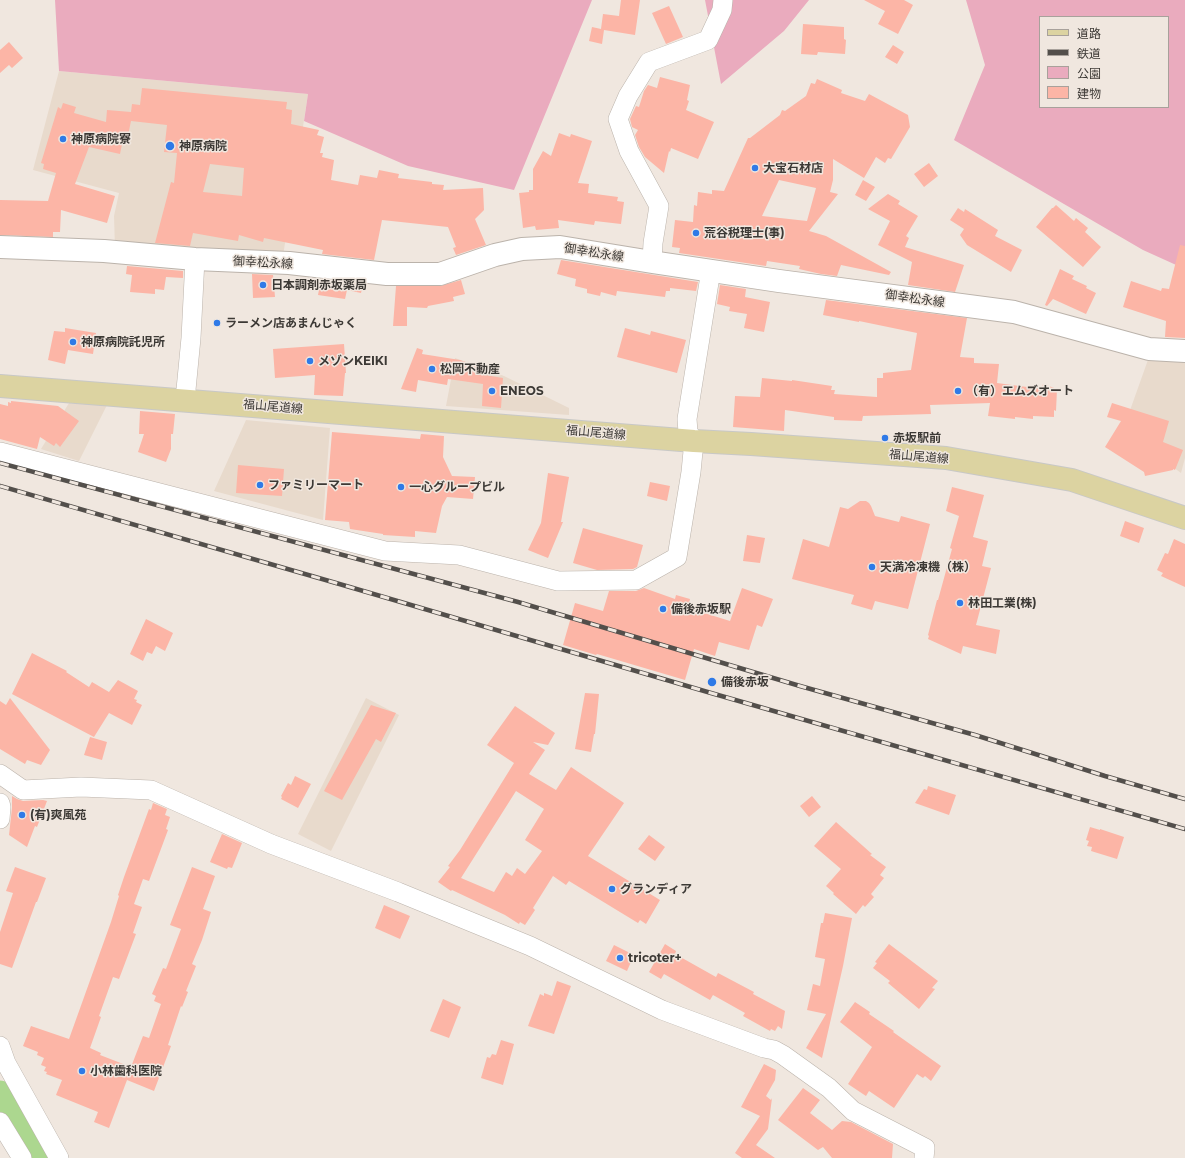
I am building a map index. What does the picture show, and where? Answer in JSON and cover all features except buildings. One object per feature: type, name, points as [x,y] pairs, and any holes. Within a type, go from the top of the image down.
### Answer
[{"type":"main road","name":"御幸松永線","points":[[0,247],[104,251],[195,259],[289,263],[388,274],[440,274],[494,255],[522,249],[560,247],[778,281],[1014,312],[1149,349],[1185,351]]},
{"type":"main road","name":"福山尾道線","points":[[0,386],[694,441],[946,458],[1072,480],[1185,518]]},
{"type":"street","points":[[652,262],[653,243],[659,206],[629,151],[618,119],[628,96],[649,62],[708,40],[722,10],[723,0]]},
{"type":"street","points":[[185,400],[192,338],[195,259]]},
{"type":"street","points":[[0,452],[385,551],[459,555],[558,581],[636,580],[677,557],[691,472],[694,441],[688,432],[687,419],[711,270]]},
{"type":"street","points":[[0,774],[23,790],[81,787],[151,790],[271,844],[398,892],[530,946],[662,1010],[764,1048],[774,1050],[829,1088],[853,1111],[925,1148],[924,1158]]},
{"type":"street","points":[[0,803],[0,820]]},
{"type":"street","points":[[0,1046],[6,1063],[59,1158]]},
{"type":"street","points":[[0,1122],[22,1158]]},
{"type":"shaded area","name":"神原病院","points":[[59,71],[308,94],[283,256],[115,248],[114,216],[119,193],[33,170]]},
{"type":"shaded area","points":[[1149,357],[1185,358],[1185,458],[1181,473],[1123,430]]},
{"type":"shaded area","name":"ENEOS","points":[[455,358],[504,376],[569,408],[569,415],[446,406]]},
{"type":"shaded area","points":[[69,403],[107,405],[79,461],[41,449]]},
{"type":"shaded area","points":[[246,420],[330,428],[323,520],[214,491]]},
{"type":"shaded area","points":[[366,698],[399,715],[331,851],[298,834]]},
{"type":"green space","points":[[55,0],[592,0],[514,190],[408,166],[304,121],[308,94],[59,71]]},
{"type":"green space","points":[[705,0],[809,0],[784,31],[721,84]]},
{"type":"green space","points":[[966,0],[1185,0],[1185,269],[1143,250],[954,140],[985,65]]},
{"type":"waterway","points":[[0,1096],[8,1111],[39,1158]]},
{"type":"railway","points":[[0,463],[518,602],[800,686],[975,735],[1105,776],[1185,799]]},
{"type":"railway","points":[[0,486],[1185,829]]},
{"type":"place","name":"神原病院寮","points":[[63,139]]},
{"type":"place","name":"神原病院","points":[[170,146]]},
{"type":"place","name":"大宝石材店","points":[[755,168]]},
{"type":"place","name":"荒谷税理士(事)","points":[[696,233]]},
{"type":"place","name":"日本調剤赤坂薬局","points":[[263,285]]},
{"type":"place","name":"ラーメン店あまんじゃく","points":[[217,323]]},
{"type":"place","name":"神原病院託児所","points":[[73,342]]},
{"type":"place","name":"メゾンKEIKI","points":[[310,361]]},
{"type":"place","name":"松岡不動産","points":[[432,369]]},
{"type":"place","name":"ENEOS","points":[[492,391]]},
{"type":"place","name":"（有）エムズオート","points":[[958,391]]},
{"type":"place","name":"赤坂駅前","points":[[885,438]]},
{"type":"place","name":"ファミリーマート","points":[[260,485]]},
{"type":"place","name":"一心グループビル","points":[[401,487]]},
{"type":"place","name":"天満冷凍機（株）","points":[[872,567]]},
{"type":"place","name":"林田工業(株)","points":[[960,603]]},
{"type":"place","name":"備後赤坂駅","points":[[663,609]]},
{"type":"place","name":"備後赤坂","points":[[712,682]]},
{"type":"place","name":"(有)爽風苑","points":[[22,815]]},
{"type":"place","name":"グランディア","points":[[612,889]]},
{"type":"place","name":"tricoter+","points":[[620,958]]},
{"type":"place","name":"小林歯科医院","points":[[82,1071]]}]
